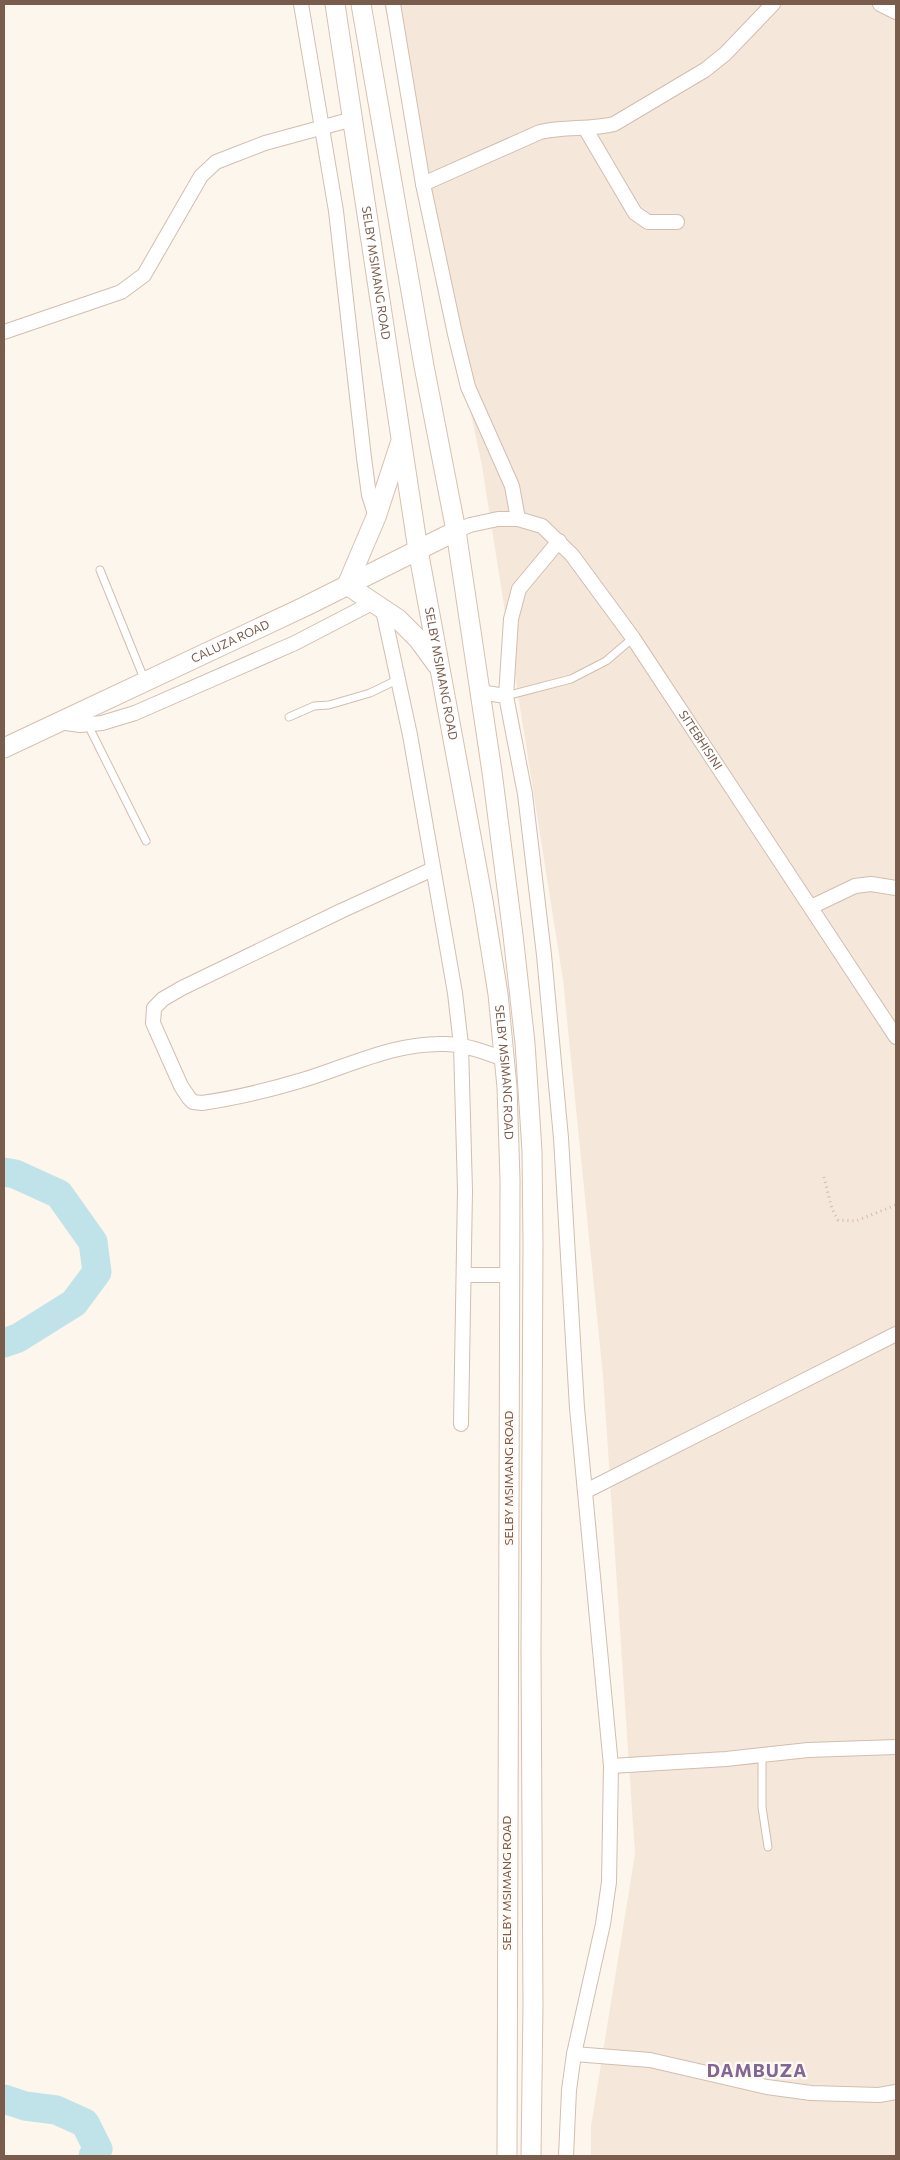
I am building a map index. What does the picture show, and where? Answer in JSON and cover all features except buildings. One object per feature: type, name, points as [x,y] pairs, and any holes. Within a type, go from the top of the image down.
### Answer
[{"type":"main road","name":"SELBY MSIMANG ROAD","points":[[334,4],[418,550],[483,901],[498,994],[504,1059],[510,1180],[507,2156]]},
{"type":"main road","name":"SELBY MSIMANG ROAD","points":[[361,4],[423,357],[456,531],[513,935],[525,1044],[532,1151],[530,1652],[533,2005],[531,2156]]},
{"type":"main road","points":[[401,442],[376,517],[347,585],[404,626],[440,668]]},
{"type":"main road","name":"CALUZA ROAD","points":[[4,748],[347,585],[456,531]]},
{"type":"street","points":[[301,4],[338,221],[364,458],[369,495],[376,517]]},
{"type":"street","points":[[393,4],[423,184],[468,387],[507,472],[512,486],[518,519]]},
{"type":"street","points":[[423,184],[540,132],[557,128],[598,128],[614,124],[705,70],[725,54],[773,4]]},
{"type":"street","points":[[4,332],[121,292],[144,275],[201,176],[216,162],[265,143],[353,119]]},
{"type":"street","points":[[585,128],[635,213],[648,222],[677,222]]},
{"type":"street","name":"SITEBHISINI","points":[[456,531],[470,525],[498,519],[518,519],[542,526],[560,541],[601,592],[633,638],[896,1037]]},
{"type":"street","points":[[560,541],[518,589],[510,619],[506,696],[525,794],[544,955],[561,1138],[576,1408],[586,1491],[612,1766],[609,1882],[603,1924],[574,2054],[569,2090],[566,2156]]},
{"type":"street","points":[[58,722],[102,723],[135,713],[378,607],[399,679],[455,993],[461,1045],[465,1191],[461,1424]]},
{"type":"street","points":[[479,692],[506,696]]},
{"type":"street","points":[[433,869],[182,988],[154,1008],[153,1023],[185,1092],[194,1102],[202,1103],[305,1079],[381,1054],[420,1046],[461,1045],[504,1059]]},
{"type":"street","points":[[811,907],[855,886],[871,884],[896,888]]},
{"type":"street","points":[[465,1275],[510,1275]]},
{"type":"street","points":[[586,1491],[896,1334]]},
{"type":"street","points":[[612,1766],[808,1750],[896,1747]]},
{"type":"street","points":[[574,2054],[650,2060],[767,2087],[811,2093],[879,2094],[896,2092]]},
{"type":"lane","points":[[100,570],[145,681]]},
{"type":"lane","points":[[506,696],[571,679],[606,661],[633,638]]},
{"type":"lane","points":[[289,717],[314,706],[329,705],[370,693],[399,679]]},
{"type":"lane","points":[[88,724],[146,841]]},
{"type":"lane","points":[[762,1755],[762,1807],[768,1847]]},
{"type":"path","points":[[824,1177],[832,1209],[838,1220],[856,1221],[896,1205]]},
{"type":"shaded area","points":[[384,4],[896,4],[896,2156],[591,2156],[591,2126],[635,1854],[603,1376],[563,980],[482,466]]},
{"type":"waterway","points":[[4,1172],[15,1174],[59,1194],[93,1242],[97,1272],[74,1303],[18,1338],[4,1343]]},
{"type":"waterway","points":[[4,2099],[25,2106],[56,2110],[85,2123],[98,2149],[93,2156]]},
{"type":"district","name":"DAMBUZA","points":[[757,2071]]}]
